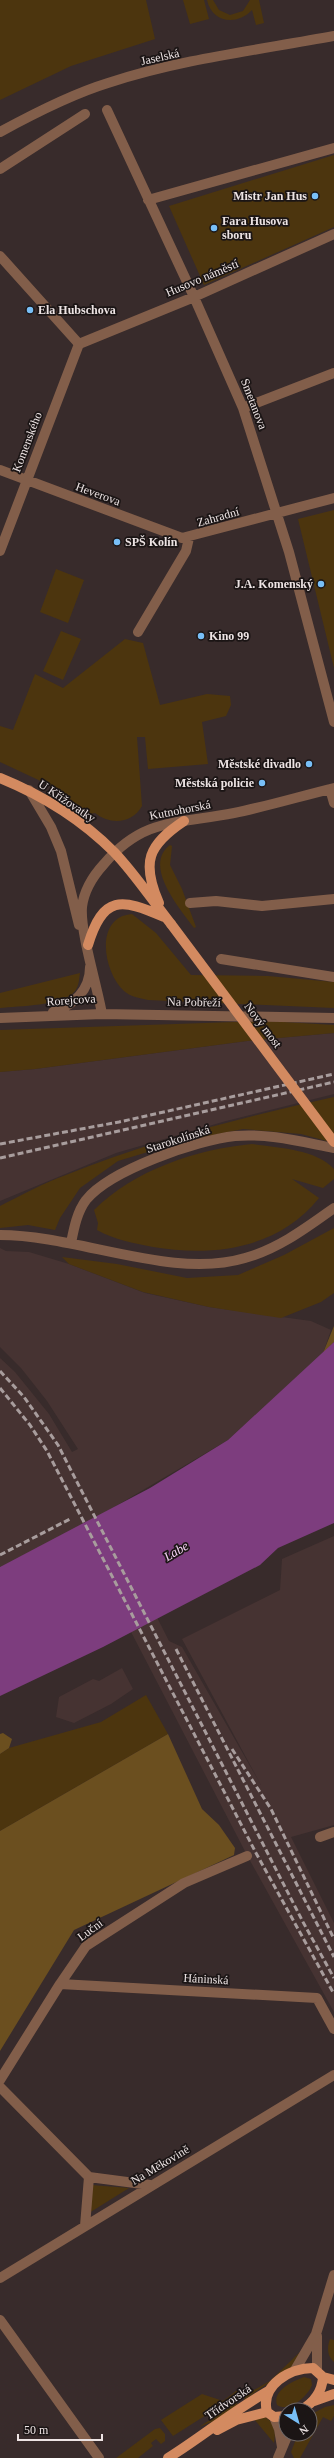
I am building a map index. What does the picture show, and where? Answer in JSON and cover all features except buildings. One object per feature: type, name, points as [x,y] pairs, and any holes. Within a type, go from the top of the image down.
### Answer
[{"type":"main road","name":"U Křižovatky","points":[[0,778],[29,790],[71,818],[114,853],[168,921]]},
{"type":"main road","points":[[168,921],[151,882],[150,855],[162,837],[184,821]]},
{"type":"main road","points":[[88,945],[99,917],[104,911],[117,904],[136,905],[168,921]]},
{"type":"main road","name":"Nový most","points":[[168,921],[334,1142]]},
{"type":"main road","points":[[295,2370],[306,2368],[334,2380]]},
{"type":"main road","name":"Třídvorská","points":[[168,2458],[203,2436],[243,2405],[270,2390],[279,2380],[295,2370]]},
{"type":"main road","points":[[314,2401],[320,2392],[320,2373]]},
{"type":"main road","points":[[270,2390],[266,2402],[271,2414]]},
{"type":"main road","points":[[314,2401],[334,2394]]},
{"type":"main road","name":"Třídvorská","points":[[203,2436],[249,2416],[278,2415]]},
{"type":"street","name":"Jaselská","points":[[0,132],[24,119],[107,83],[164,68],[334,36]]},
{"type":"street","name":"Smetanova","points":[[107,110],[194,296],[243,408],[289,552],[334,722]]},
{"type":"street","points":[[0,169],[85,114]]},
{"type":"street","points":[[148,200],[334,148]]},
{"type":"street","name":"Husovo náměstí","points":[[79,344],[194,296],[334,234]]},
{"type":"street","points":[[0,256],[79,344]]},
{"type":"street","name":"Komenského","points":[[0,550],[79,344]]},
{"type":"street","points":[[243,408],[334,373]]},
{"type":"street","name":"Heverova","points":[[0,470],[176,536],[189,538]]},
{"type":"street","name":"Zahradní","points":[[138,632],[186,551],[189,538],[334,498]]},
{"type":"street","points":[[332,788],[334,803]]},
{"type":"street","name":"Kutnohorská","points":[[88,945],[82,916],[83,901],[94,876],[114,853],[129,839],[143,831],[184,821],[234,813],[332,788]]},
{"type":"street","points":[[29,790],[51,827],[61,851],[75,912],[88,945]]},
{"type":"street","points":[[190,903],[216,901],[262,906],[334,899]]},
{"type":"street","name":"Rorejcova","points":[[0,1018],[102,1014],[88,945]]},
{"type":"street","points":[[46,1015],[66,1006],[81,995],[89,976],[90,956]]},
{"type":"street","points":[[221,959],[334,977]]},
{"type":"street","name":"Na Pobřeží","points":[[102,1014],[334,1018]]},
{"type":"street","name":"Starokolínská","points":[[71,1243],[80,1212],[97,1190],[126,1171],[170,1154],[214,1140],[235,1136],[268,1137],[334,1148]]},
{"type":"street","points":[[0,1235],[29,1235],[171,1262],[202,1265],[230,1262],[258,1254],[284,1242],[334,1208]]},
{"type":"street","points":[[320,1837],[334,1832]]},
{"type":"street","name":"Luční","points":[[0,2080],[60,1984],[86,1946],[184,1883],[247,1856]]},
{"type":"street","name":"Háninská","points":[[60,1984],[317,1998],[334,2029]]},
{"type":"street","name":"Na Měkovině","points":[[0,2278],[150,2185],[334,2075]]},
{"type":"street","points":[[0,2087],[89,2177],[150,2185]]},
{"type":"street","points":[[85,2226],[89,2177]]},
{"type":"street","points":[[295,2370],[316,2334],[334,2275]]},
{"type":"street","points":[[0,2320],[99,2458]]},
{"type":"street","points":[[316,2334],[320,2373]]},
{"type":"street","points":[[271,2414],[279,2428],[282,2447]]},
{"type":"street","points":[[278,2458],[284,2442]]},
{"type":"shaded area","points":[[0,0],[146,0],[155,39],[71,66],[0,100]]},
{"type":"shaded area","points":[[183,0],[204,0],[209,19],[190,24]]},
{"type":"shaded area","points":[[207,0],[213,0],[219,10],[230,15],[243,11],[250,0],[259,0],[264,23],[256,25],[252,10],[239,18],[226,20],[214,14]]},
{"type":"shaded area","points":[[334,155],[334,227],[204,285],[169,206]]},
{"type":"shaded area","points":[[334,510],[334,668],[298,519]]},
{"type":"shaded area","points":[[56,569],[84,580],[68,623],[40,612]]},
{"type":"shaded area","points":[[61,631],[81,639],[63,680],[43,671]]},
{"type":"shaded area","points":[[125,639],[143,643],[160,705],[207,694],[230,696],[231,705],[226,716],[202,722],[208,764],[148,769],[145,737],[137,737],[142,806],[133,816],[120,821],[114,821],[107,820],[95,813],[90,814],[47,784],[0,762],[0,726],[13,730],[35,674],[63,688]]},
{"type":"shaded area","points":[[170,845],[172,846],[170,865],[182,889],[196,927],[194,928],[173,899],[162,876],[160,864],[162,854]]},
{"type":"shaded area","points":[[132,914],[156,933],[191,975],[268,976],[334,982],[334,1008],[148,1000],[129,995],[117,982],[111,971],[107,959],[106,946],[107,935],[112,925],[120,917]]},
{"type":"shaded area","points":[[80,973],[78,985],[75,991],[61,1000],[40,1004],[0,1008],[0,993]]},
{"type":"shaded area","points":[[267,1021],[334,1025],[334,1033],[247,1041],[35,1069],[0,1072],[0,1030]]},
{"type":"shaded area","points":[[334,1033],[334,1094],[226,1121],[116,1153],[0,1201],[0,1072],[35,1069],[247,1041]]},
{"type":"shaded area","points":[[334,1097],[334,1143],[301,1134],[243,1129],[184,1141],[118,1161],[80,1188],[60,1218],[55,1230],[28,1225],[0,1228],[0,1206],[57,1178],[99,1162],[198,1130]]},
{"type":"shaded area","points":[[252,1144],[284,1148],[307,1153],[326,1162],[334,1169],[334,1179],[323,1188],[292,1179],[319,1198],[303,1215],[284,1229],[264,1239],[243,1245],[198,1251],[176,1250],[138,1244],[117,1239],[97,1230],[98,1223],[94,1210],[110,1196],[147,1173],[188,1157],[210,1151]]},
{"type":"shaded area","points":[[334,1228],[334,1293],[321,1302],[281,1318],[209,1307],[143,1292],[69,1264],[62,1257],[117,1264],[187,1278],[238,1275],[284,1255]]},
{"type":"shaded area","points":[[0,1248],[6,1251],[29,1252],[69,1264],[145,1293],[209,1307],[311,1321],[331,1330],[323,1353],[228,1440],[104,1513],[169,1641],[182,1647],[261,1785],[182,1639],[280,1590],[282,1559],[334,1536],[334,1825],[291,1837],[334,1923],[334,2012],[248,1857],[77,1528],[0,1567],[0,1358],[15,1372],[49,1414],[72,1452],[78,1449],[47,1401],[21,1368],[0,1347]]},
{"type":"shaded area","points":[[334,1326],[334,1342],[323,1353]]},
{"type":"shaded area","points":[[122,1668],[133,1689],[111,1704],[74,1723],[56,1717],[59,1697],[93,1679],[99,1681]]},
{"type":"shaded area","points":[[146,1695],[168,1734],[0,1831],[0,1754],[9,1748],[101,1722]]},
{"type":"shaded area","points":[[3,1733],[12,1739],[9,1748],[0,1754],[0,1734]]},
{"type":"shaded area","points":[[168,1734],[202,1809],[219,1825],[235,1848],[234,1855],[74,1930],[0,2051],[0,1831]]},
{"type":"shaded area","points":[[91,2185],[129,2188],[89,2213]]},
{"type":"shaded area","points":[[330,2339],[334,2340],[334,2362],[328,2351]]},
{"type":"shaded area","points":[[301,2351],[295,2364],[244,2400],[245,2395],[270,2381]]},
{"type":"shaded area","points":[[304,2377],[311,2379],[312,2385],[307,2394],[298,2402],[278,2402],[277,2405],[276,2400],[278,2395],[290,2384]]},
{"type":"shaded area","points":[[240,2388],[240,2390],[222,2405],[173,2436],[161,2420],[202,2394],[223,2401]]},
{"type":"shaded area","points":[[236,2403],[238,2404],[214,2421],[199,2427]]},
{"type":"shaded area","points":[[334,2405],[334,2416],[331,2421],[323,2417],[318,2426],[318,2411]]},
{"type":"shaded area","points":[[265,2417],[273,2425],[275,2435],[274,2443],[254,2419]]},
{"type":"shaded area","points":[[160,2428],[165,2434],[165,2441],[161,2444],[156,2439],[151,2443],[153,2446],[138,2458],[116,2458],[155,2429]]},
{"type":"shaded area","points":[[295,2442],[309,2442],[300,2458],[294,2458],[291,2452]]},
{"type":"water","name":"Labe","points":[[334,1342],[334,1523],[278,1548],[260,1565],[103,1647],[0,1696],[0,1567],[150,1488],[228,1440]]},
{"type":"railway","points":[[0,1144],[119,1122],[334,1074]]},
{"type":"railway","points":[[0,1158],[334,1082]]},
{"type":"railway","points":[[0,1371],[24,1397],[58,1445],[303,1922],[334,1978]]},
{"type":"railway","points":[[0,1388],[30,1425],[47,1451],[256,1853],[334,1994]]},
{"type":"railway","points":[[0,1555],[70,1519]]},
{"type":"railway","points":[[176,1649],[334,1957]]},
{"type":"railway","points":[[232,1749],[271,1809],[334,1939]]},
{"type":"place","name":"Mistr Jan Hus","points":[[315,196]]},
{"type":"place","name":"Fara Husova sboru","points":[[214,228]]},
{"type":"place","name":"Ela Hubschova","points":[[30,310]]},
{"type":"place","name":"SPŠ Kolín","points":[[117,542]]},
{"type":"place","name":"J.A. Komenský","points":[[321,584]]},
{"type":"place","name":"Kino 99","points":[[201,636]]},
{"type":"place","name":"Městské divadlo","points":[[309,764]]},
{"type":"place","name":"Městská policie","points":[[262,783]]}]
